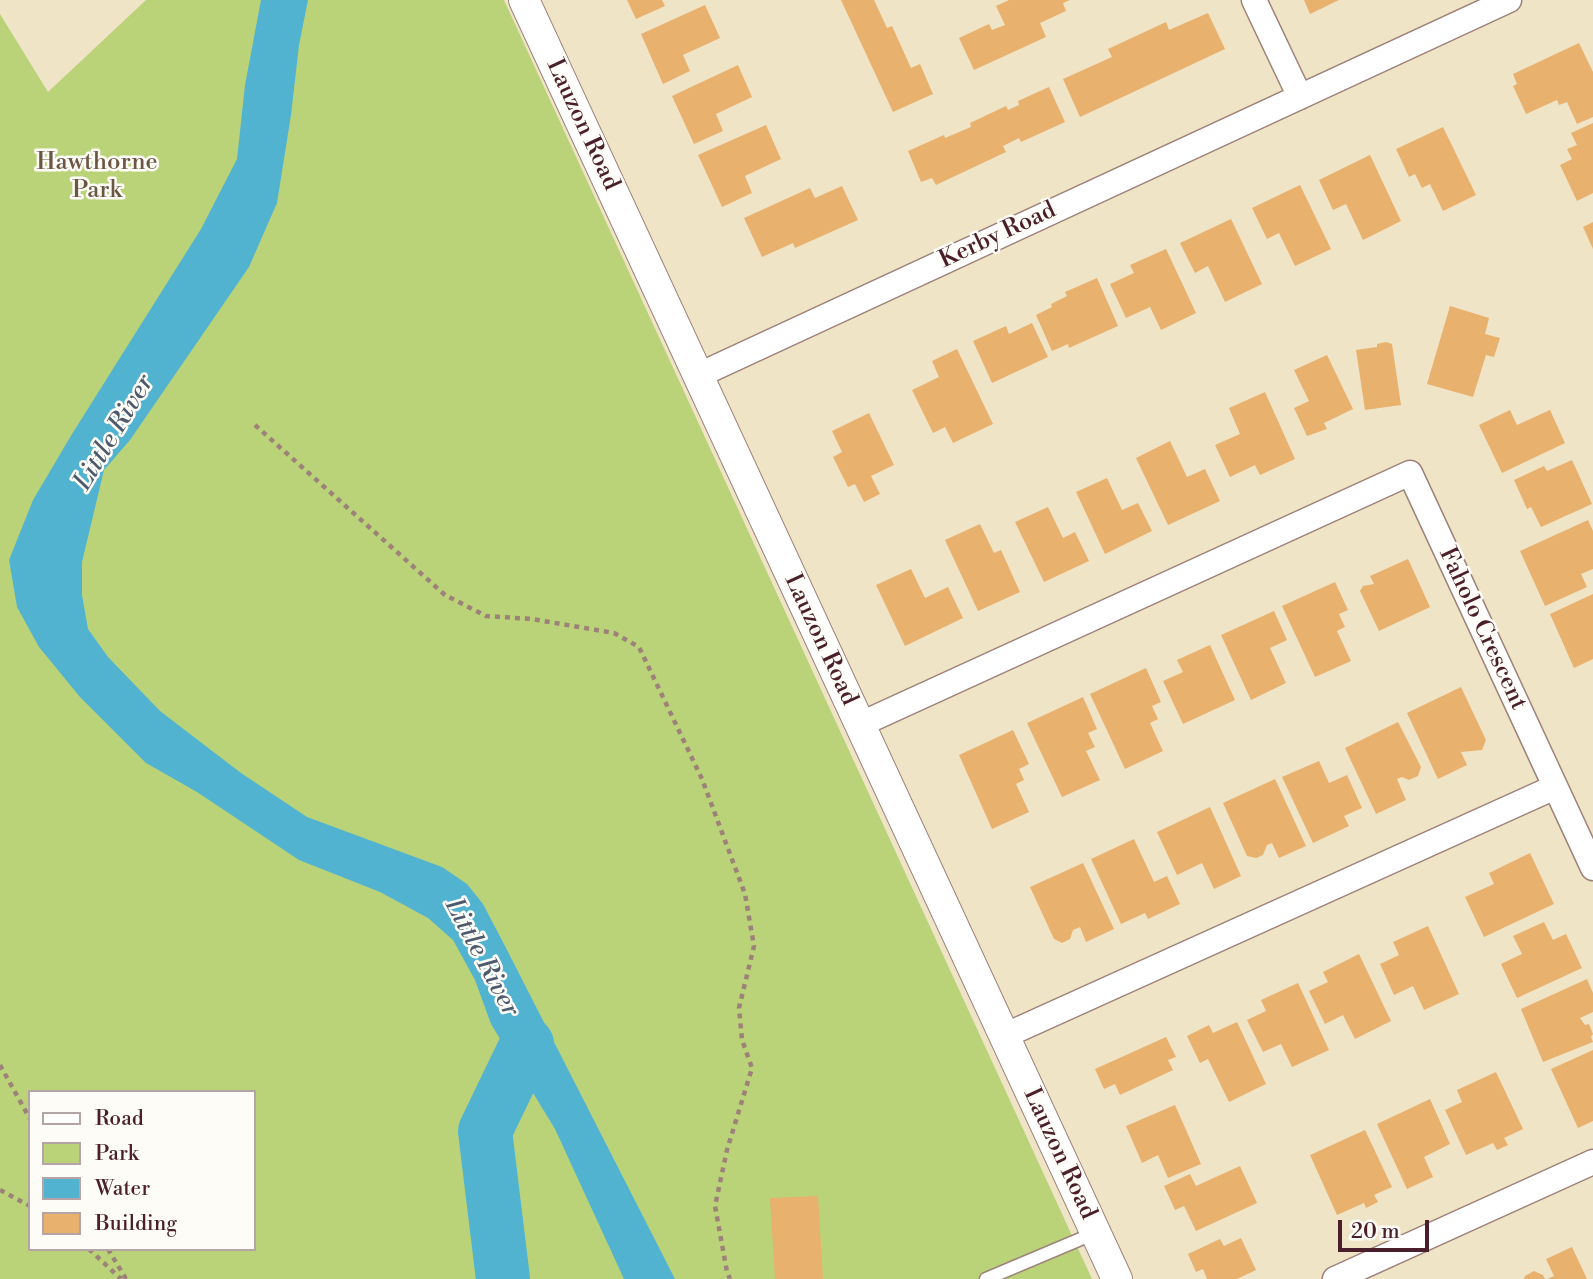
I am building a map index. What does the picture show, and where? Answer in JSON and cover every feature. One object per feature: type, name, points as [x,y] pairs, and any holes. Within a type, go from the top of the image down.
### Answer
[{"type":"street","name":"Lauzon Road","points":[[524,0],[1117,1279]]},
{"type":"street","points":[[1255,0],[1300,97]]},
{"type":"street","name":"Kerby Road","points":[[697,376],[1509,0]]},
{"type":"street","name":"Faholo Crescent","points":[[859,725],[1410,473],[1555,786]]},
{"type":"street","points":[[1004,1036],[1555,786],[1593,868]]},
{"type":"street","points":[[1335,1279],[1593,1163]]},
{"type":"lane","points":[[986,1279],[1095,1232]]},
{"type":"path","points":[[255,425],[445,595],[486,617],[532,619],[614,633],[639,647],[702,779],[745,894],[754,946],[739,1008],[742,1040],[752,1068],[727,1150],[715,1206],[730,1279]]},
{"type":"path","points":[[0,1065],[28,1115]]},
{"type":"path","points":[[0,1190],[28,1205]]},
{"type":"path","points":[[91,1251],[123,1279]]},
{"type":"path","points":[[109,1251],[123,1279]]},
{"type":"green space","name":"Hawthorne Park","points":[[146,0],[504,0],[1092,1279],[0,1279],[0,14],[48,92]]},
{"type":"water","points":[[261,0],[308,0],[299,45],[277,203],[249,267],[130,440],[104,470],[82,562],[82,595],[88,629],[108,657],[160,711],[241,773],[307,817],[442,867],[467,884],[483,904],[675,1279],[624,1279],[555,1129],[491,1024],[475,980],[453,940],[428,918],[380,892],[299,860],[197,792],[146,763],[80,697],[39,647],[17,607],[9,560],[33,500],[201,229],[237,159],[245,85]]},
{"type":"building","points":[[627,0],[662,0],[665,6],[636,19]]},
{"type":"building","points":[[841,0],[874,0],[887,28],[892,26],[911,68],[920,64],[933,94],[893,112]]},
{"type":"building","points":[[1009,0],[1070,0],[1063,3],[1066,11],[1040,23],[1046,37],[974,70],[959,38],[989,24],[992,30],[1005,25],[996,6]]},
{"type":"building","points":[[1304,0],[1339,0],[1310,14]]},
{"type":"building","points":[[705,5],[720,38],[683,55],[690,71],[663,84],[641,34]]},
{"type":"building","points":[[1208,13],[1225,49],[1080,117],[1063,79],[1112,57],[1108,49],[1166,22],[1169,30]]},
{"type":"building","points":[[1579,43],[1593,72],[1593,117],[1577,124],[1567,102],[1559,105],[1557,100],[1526,114],[1513,86],[1517,84],[1513,74]]},
{"type":"building","points":[[738,65],[752,97],[716,114],[723,131],[694,144],[672,96]]},
{"type":"building","points":[[1049,87],[1065,122],[1021,142],[1019,138],[1003,146],[1006,152],[936,185],[932,178],[921,182],[908,151],[944,135],[945,138],[971,127],[970,123],[1006,106],[1008,110],[1019,105],[1018,101]]},
{"type":"building","points":[[1593,123],[1593,193],[1577,201],[1560,165],[1572,159],[1567,149],[1577,145],[1571,133]]},
{"type":"building","points":[[766,125],[781,159],[745,176],[752,193],[722,207],[698,155]]},
{"type":"building","points":[[1443,127],[1476,195],[1443,211],[1430,184],[1422,188],[1415,174],[1409,177],[1396,149]]},
{"type":"building","points":[[1370,155],[1401,221],[1363,240],[1346,204],[1333,210],[1319,180]]},
{"type":"building","points":[[1300,185],[1331,249],[1295,266],[1279,233],[1267,239],[1252,208]]},
{"type":"building","points":[[842,186],[858,220],[795,248],[793,243],[762,257],[744,218],[810,188],[815,198]]},
{"type":"building","points":[[1231,219],[1262,284],[1225,302],[1208,266],[1195,273],[1180,243]]},
{"type":"building","points":[[1593,222],[1593,249],[1583,227]]},
{"type":"building","points":[[1166,249],[1196,313],[1161,330],[1150,307],[1126,318],[1110,284],[1134,273],[1130,265]]},
{"type":"building","points":[[1097,278],[1118,326],[1069,348],[1068,344],[1052,351],[1036,315],[1067,296],[1065,292]]},
{"type":"building","points":[[1450,306],[1489,318],[1485,334],[1500,338],[1494,357],[1486,355],[1473,397],[1427,384]]},
{"type":"building","points":[[1032,323],[1048,357],[992,383],[973,341],[1006,326],[1009,334]]},
{"type":"building","points":[[1377,344],[1392,344],[1401,405],[1365,410],[1356,350],[1377,347]]},
{"type":"building","points":[[957,349],[993,424],[953,443],[945,427],[933,433],[912,390],[939,377],[932,361]]},
{"type":"building","points":[[1327,355],[1353,409],[1324,423],[1327,429],[1307,436],[1294,408],[1309,401],[1294,370]]},
{"type":"building","points":[[1265,392],[1295,459],[1260,475],[1255,465],[1230,477],[1215,445],[1240,434],[1229,408]]},
{"type":"building","points":[[1510,410],[1517,425],[1550,410],[1565,443],[1502,473],[1479,425]]},
{"type":"building","points":[[869,413],[894,465],[871,476],[880,494],[864,502],[855,484],[848,487],[833,457],[842,452],[832,431]]},
{"type":"building","points":[[1170,441],[1187,477],[1205,469],[1220,501],[1168,525],[1136,458]]},
{"type":"building","points":[[1572,460],[1592,504],[1541,527],[1531,507],[1527,509],[1514,480],[1544,466],[1547,471]]},
{"type":"building","points":[[1107,478],[1122,510],[1138,503],[1152,531],[1105,554],[1076,492]]},
{"type":"building","points":[[1048,507],[1063,538],[1075,532],[1089,561],[1044,582],[1015,522]]},
{"type":"building","points":[[1588,520],[1593,531],[1593,569],[1581,574],[1587,587],[1545,606],[1520,551]]},
{"type":"building","points":[[980,524],[994,553],[1001,550],[1020,592],[978,611],[945,540]]},
{"type":"building","points":[[1408,559],[1430,607],[1379,631],[1360,591],[1363,586],[1374,584],[1370,576]]},
{"type":"building","points":[[911,569],[925,598],[948,587],[963,618],[905,646],[876,585]]},
{"type":"building","points":[[1335,582],[1348,610],[1339,614],[1345,627],[1337,631],[1351,661],[1315,677],[1282,606]]},
{"type":"building","points":[[1593,594],[1593,659],[1574,668],[1550,614]]},
{"type":"building","points":[[1274,611],[1287,640],[1270,648],[1286,683],[1251,700],[1221,635]]},
{"type":"building","points":[[1210,645],[1235,700],[1183,724],[1163,681],[1183,672],[1177,660]]},
{"type":"building","points":[[1146,668],[1161,702],[1152,706],[1158,719],[1150,723],[1163,751],[1125,769],[1090,694]]},
{"type":"building","points":[[1461,687],[1486,740],[1482,750],[1461,752],[1467,765],[1438,779],[1407,713]]},
{"type":"building","points":[[1083,697],[1097,729],[1088,733],[1095,747],[1086,751],[1100,780],[1062,797],[1027,723]]},
{"type":"building","points":[[1398,722],[1421,767],[1418,776],[1409,780],[1402,777],[1397,779],[1406,800],[1376,814],[1345,748]]},
{"type":"building","points":[[1013,730],[1029,764],[1019,769],[1024,780],[1016,784],[1029,812],[992,829],[959,755]]},
{"type":"building","points":[[1319,761],[1329,783],[1347,775],[1362,808],[1344,816],[1349,826],[1313,843],[1282,777]]},
{"type":"building","points":[[1275,779],[1306,846],[1279,858],[1272,843],[1267,845],[1263,855],[1256,858],[1247,856],[1223,803]]},
{"type":"building","points":[[1210,807],[1241,876],[1214,889],[1202,863],[1177,875],[1157,832]]},
{"type":"building","points":[[1134,839],[1154,882],[1167,876],[1180,904],[1148,919],[1145,913],[1121,924],[1091,859]]},
{"type":"building","points":[[1530,853],[1554,904],[1484,937],[1465,897],[1494,884],[1489,873]]},
{"type":"building","points":[[1083,863],[1114,929],[1086,942],[1080,927],[1073,930],[1070,939],[1062,943],[1054,939],[1030,887]]},
{"type":"building","points":[[1544,922],[1553,940],[1566,934],[1582,968],[1517,998],[1501,964],[1522,954],[1513,936]]},
{"type":"building","points":[[1428,926],[1459,994],[1424,1010],[1413,986],[1394,995],[1380,964],[1399,955],[1393,942]]},
{"type":"building","points":[[1359,954],[1391,1021],[1355,1039],[1343,1015],[1325,1024],[1309,991],[1328,982],[1323,972]]},
{"type":"building","points":[[1587,979],[1593,993],[1593,1012],[1580,1018],[1585,1025],[1589,1024],[1593,1042],[1543,1062],[1521,1009]]},
{"type":"building","points":[[1298,983],[1329,1050],[1292,1067],[1281,1044],[1263,1052],[1247,1020],[1266,1011],[1261,1000]]},
{"type":"building","points":[[1237,1022],[1266,1084],[1229,1102],[1208,1059],[1200,1063],[1187,1036],[1209,1025],[1213,1033]]},
{"type":"building","points":[[1166,1037],[1176,1057],[1168,1060],[1173,1070],[1120,1095],[1115,1084],[1104,1089],[1095,1069]]},
{"type":"building","points":[[1593,1050],[1593,1121],[1578,1128],[1551,1069]]},
{"type":"building","points":[[1496,1072],[1523,1129],[1504,1138],[1508,1145],[1497,1150],[1493,1143],[1466,1155],[1445,1110],[1462,1102],[1457,1090]]},
{"type":"building","points":[[1430,1099],[1450,1144],[1424,1157],[1433,1177],[1407,1189],[1377,1124]]},
{"type":"building","points":[[1175,1105],[1201,1164],[1168,1178],[1158,1155],[1142,1163],[1126,1126]]},
{"type":"building","points":[[1365,1130],[1392,1187],[1374,1195],[1378,1202],[1366,1208],[1364,1203],[1337,1215],[1310,1155]]},
{"type":"building","points":[[1240,1166],[1257,1203],[1196,1231],[1184,1206],[1175,1210],[1164,1186],[1190,1174],[1196,1186]]},
{"type":"building","points":[[818,1196],[823,1279],[775,1279],[770,1198]]},
{"type":"building","points":[[1241,1238],[1256,1270],[1237,1279],[1207,1279],[1203,1269],[1196,1272],[1188,1254],[1220,1239],[1224,1246]]},
{"type":"building","points":[[1572,1247],[1587,1279],[1547,1279],[1554,1276],[1546,1259]]},
{"type":"building","points":[[1534,1271],[1543,1275],[1545,1279],[1524,1279]]},
{"type":"waterway","name":"Little River","points":[[503,1279],[485,1131],[527,1044]]}]
